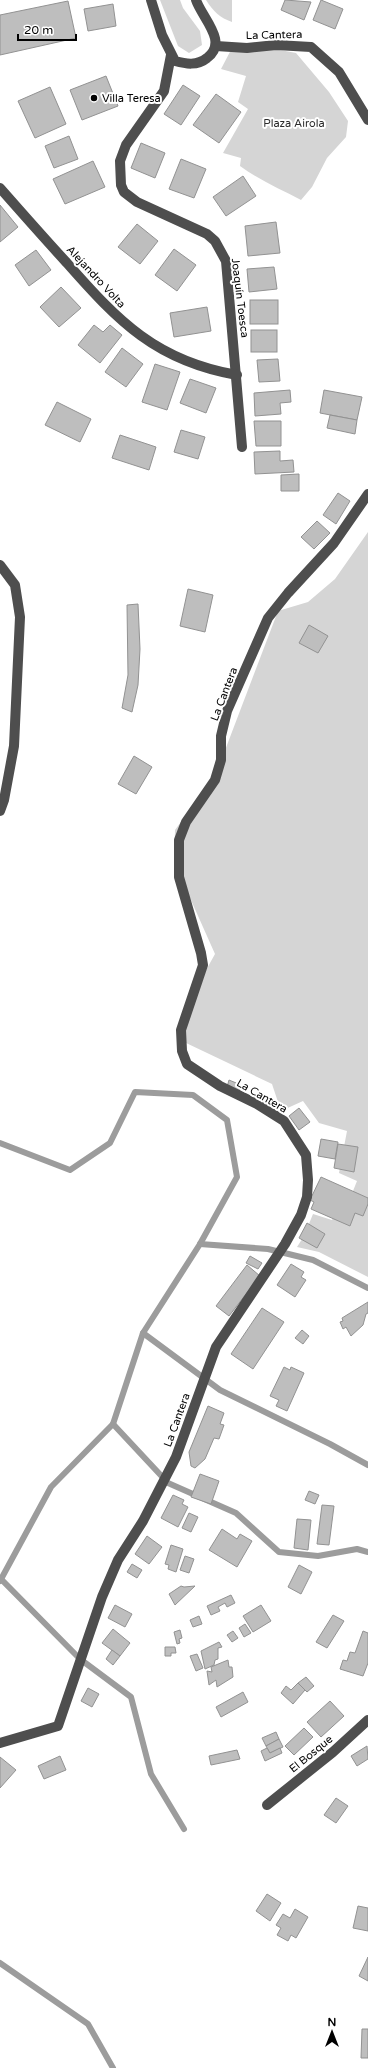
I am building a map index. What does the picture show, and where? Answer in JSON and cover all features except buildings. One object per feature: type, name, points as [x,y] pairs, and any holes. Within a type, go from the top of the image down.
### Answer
[{"type":"street","points":[[151,0],[162,35],[175,61],[195,64],[213,54],[216,46],[215,37],[196,0]]},
{"type":"street","name":"La Cantera","points":[[216,46],[247,48],[276,45],[311,47],[339,72],[368,120]]},
{"type":"street","name":"Joaquín Toesca","points":[[171,55],[164,91],[126,145],[120,161],[121,185],[124,192],[137,202],[179,222],[197,228],[215,241],[226,261],[237,375],[242,448]]},
{"type":"street","name":"Alejandro Volta","points":[[0,188],[105,306],[125,324],[145,339],[174,356],[208,370],[237,375]]},
{"type":"street","name":"La Cantera","points":[[0,1743],[58,1726],[102,1597],[118,1560],[143,1521],[176,1457],[216,1347],[285,1244],[301,1215],[307,1198],[308,1180],[306,1155],[284,1121],[257,1104],[220,1086],[196,1072],[187,1064],[182,1051],[181,1030],[202,965],[201,953],[179,877],[179,840],[186,822],[215,780],[221,760],[221,736],[228,711],[268,618],[288,593],[334,542],[368,494]]},
{"type":"street","points":[[0,564],[15,585],[20,617],[14,746],[4,800],[0,811]]},
{"type":"street","name":"El Bosque","points":[[267,1805],[333,1752],[368,1720]]},
{"type":"green space","points":[[160,0],[180,0],[183,8],[200,31],[202,45],[189,53],[178,46]]},
{"type":"green space","points":[[206,0],[232,0],[232,22],[217,14]]},
{"type":"green space","name":"Plaza Airola","points":[[232,48],[280,50],[296,53],[329,92],[348,121],[346,137],[327,158],[312,187],[301,200],[247,171],[240,166],[241,158],[223,153],[248,109],[238,102],[246,76],[221,69]]},
{"type":"green space","points":[[368,532],[368,1277],[319,1252],[297,1247],[304,1236],[313,1214],[332,1220],[336,1211],[345,1211],[357,1181],[339,1173],[347,1131],[319,1123],[303,1101],[281,1111],[272,1084],[184,1042],[190,999],[215,954],[174,862],[175,830],[216,774],[278,611],[308,602],[335,579]]},
{"type":"waterway","points":[[0,1143],[70,1170],[110,1143],[135,1092],[193,1095],[227,1120],[237,1177],[200,1244],[143,1333],[113,1424],[51,1487],[0,1581]]},
{"type":"waterway","points":[[200,1244],[268,1249],[313,1260],[368,1288]]},
{"type":"waterway","points":[[143,1333],[220,1390],[330,1444],[368,1465]]},
{"type":"waterway","points":[[113,1424],[168,1483],[236,1513],[279,1552],[318,1556],[357,1549],[368,1552]]},
{"type":"waterway","points":[[1,1579],[80,1659],[131,1697],[151,1774],[184,1829]]},
{"type":"waterway","points":[[0,1963],[88,2024],[113,2068]]},
{"type":"place","name":"Villa Teresa","points":[[94,98]]}]
